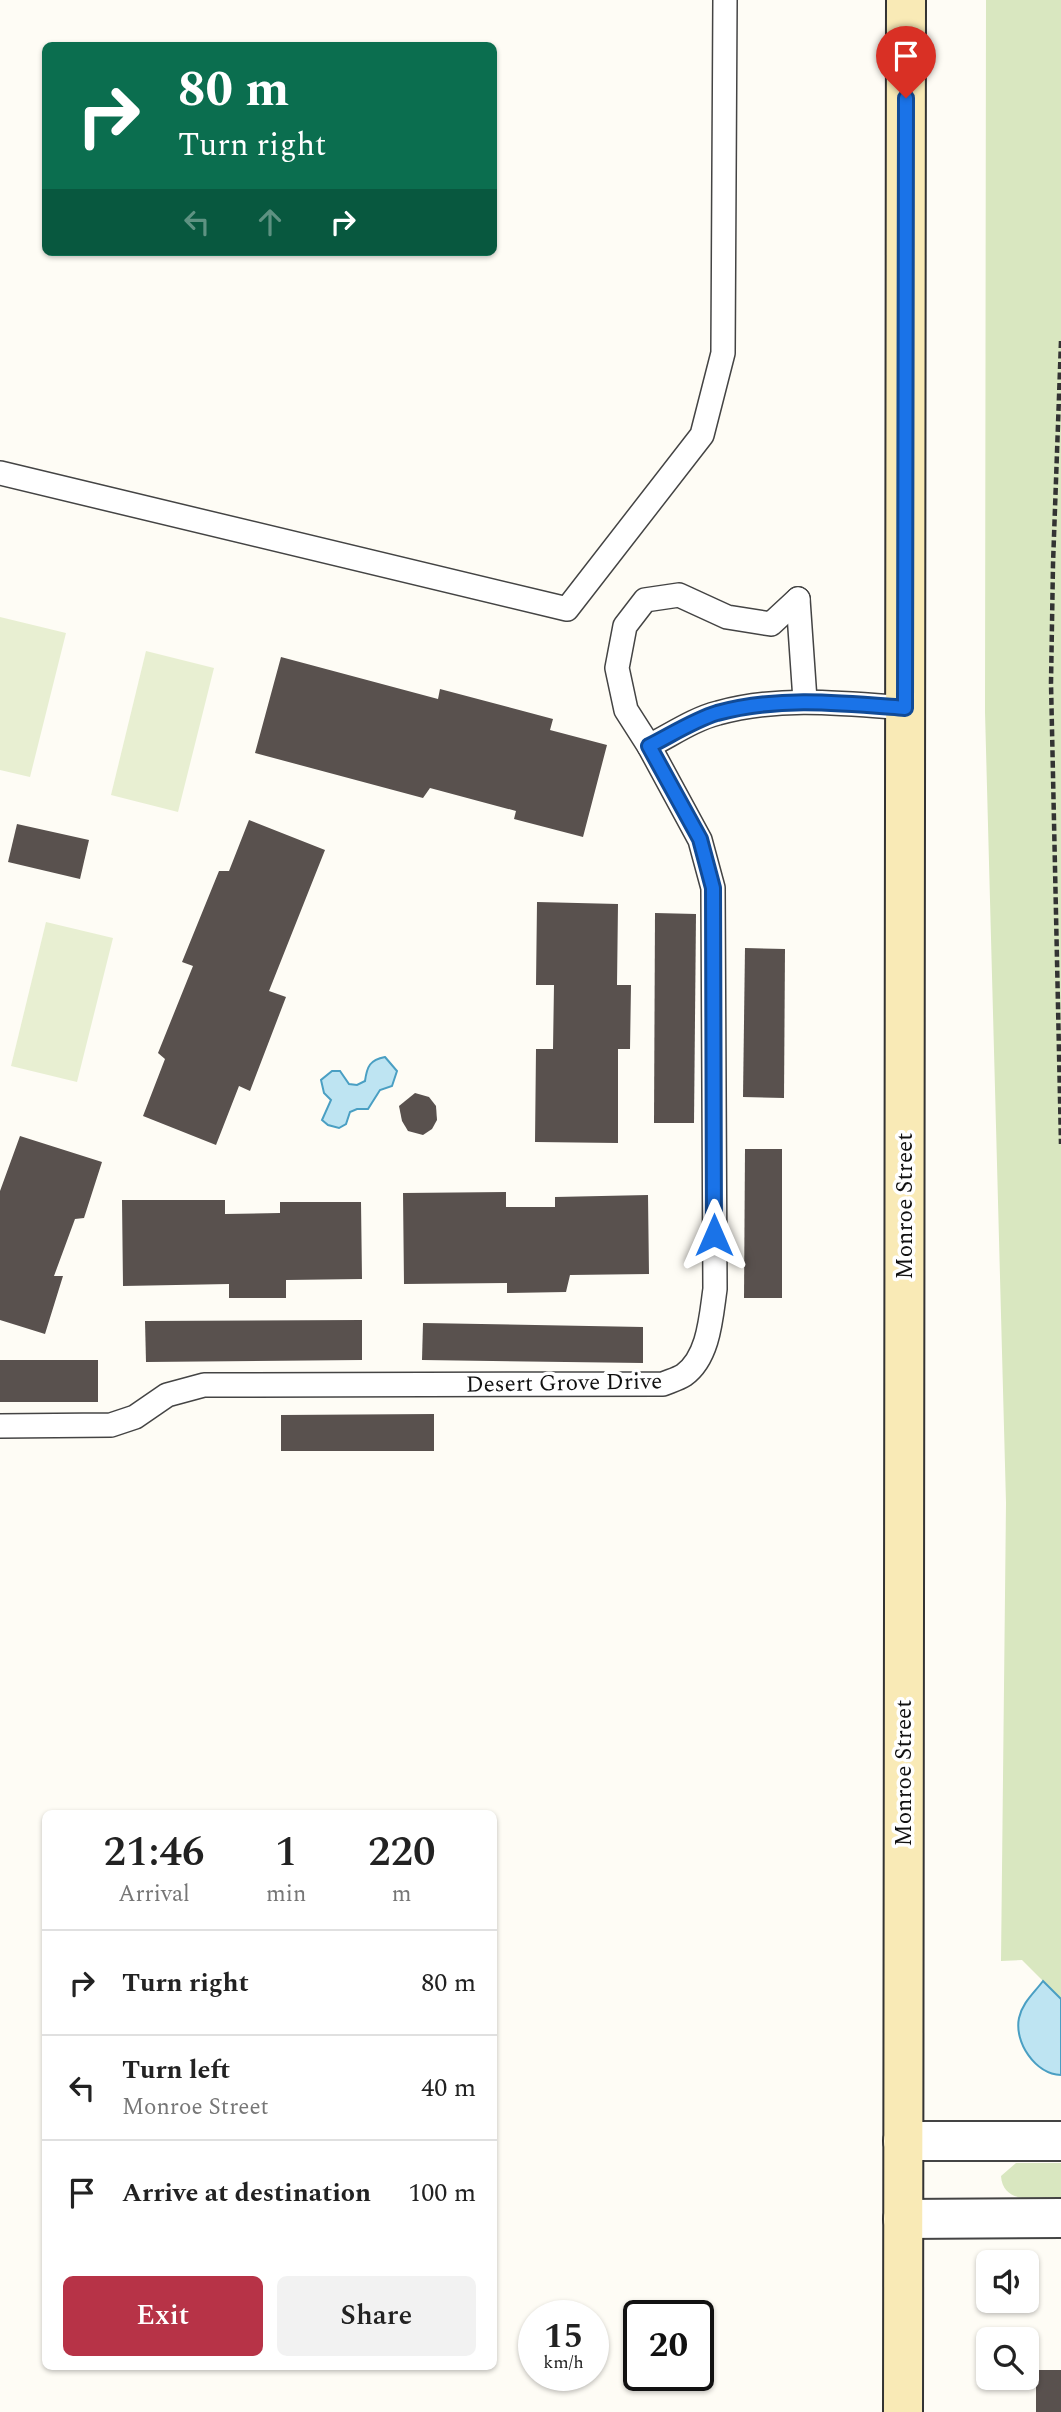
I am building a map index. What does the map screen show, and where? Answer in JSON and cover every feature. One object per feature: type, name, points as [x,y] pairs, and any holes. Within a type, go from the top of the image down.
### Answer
[{"type":"main road","name":"Monroe Street","points":[[903,2412],[906,0]]},
{"type":"street","points":[[903,2141],[1061,2141]]},
{"type":"street","points":[[903,2219],[1061,2218]]},
{"type":"lane","points":[[0,473],[567,609],[702,435],[723,353],[725,0]]},
{"type":"lane","name":"Desert Grove Drive","points":[[0,1426],[111,1425],[135,1417],[167,1395],[204,1385],[663,1384],[684,1375],[698,1357],[708,1332],[715,1289],[713,888],[700,839],[626,710],[617,668],[625,626],[645,600],[679,595],[727,617],[771,624],[798,599],[805,700]]},
{"type":"lane","points":[[649,746],[716,713],[805,700],[905,708]]},
{"type":"path","points":[[1061,341],[1051,683],[1061,1144]]},
{"type":"green space","points":[[986,0],[1061,0],[1061,1999],[1022,1960],[1001,1961],[1006,1503],[985,712]]},
{"type":"green space","points":[[0,617],[66,633],[30,777],[0,770]]},
{"type":"green space","points":[[146,651],[214,668],[178,812],[111,795]]},
{"type":"green space","points":[[46,922],[113,938],[77,1082],[11,1066]]},
{"type":"green space","points":[[1016,2163],[1061,2163],[1061,2199],[1024,2198],[1008,2192],[1003,2186],[1001,2176]]},
{"type":"water","points":[[385,1057],[397,1071],[392,1086],[380,1090],[368,1109],[350,1112],[346,1124],[339,1128],[322,1120],[331,1100],[324,1093],[321,1080],[332,1071],[340,1071],[349,1084],[357,1085],[365,1081],[368,1068],[373,1062]]},
{"type":"water","points":[[1043,1981],[1061,1999],[1061,2075],[1035,2063],[1023,2046],[1018,2027],[1026,2003]]},
{"type":"building","points":[[281,657],[438,699],[440,689],[553,719],[550,730],[607,745],[583,837],[514,819],[516,811],[430,788],[423,798],[255,753]]},
{"type":"building","points":[[249,820],[325,850],[269,991],[286,997],[250,1091],[239,1086],[216,1145],[143,1116],[165,1059],[158,1053],[193,966],[182,962],[219,871],[229,871]]},
{"type":"building","points":[[17,824],[89,840],[80,879],[8,862]]},
{"type":"building","points":[[537,902],[618,904],[617,985],[631,985],[630,1049],[618,1049],[618,1143],[535,1142],[536,1049],[553,1049],[554,985],[536,985]]},
{"type":"building","points":[[655,913],[696,914],[694,1123],[654,1123]]},
{"type":"building","points":[[745,948],[785,949],[784,1098],[743,1097]]},
{"type":"building","points":[[415,1093],[429,1097],[436,1106],[437,1120],[432,1129],[423,1135],[408,1131],[402,1121],[399,1106]]},
{"type":"building","points":[[20,1136],[102,1162],[84,1218],[75,1219],[54,1276],[63,1276],[45,1334],[0,1320],[0,1191]]},
{"type":"building","points":[[745,1149],[782,1149],[782,1298],[744,1298]]},
{"type":"building","points":[[506,1192],[506,1207],[555,1207],[555,1197],[648,1195],[649,1274],[570,1275],[566,1292],[507,1293],[507,1283],[404,1284],[403,1193]]},
{"type":"building","points":[[122,1200],[225,1200],[225,1214],[280,1213],[280,1202],[361,1202],[362,1279],[286,1280],[286,1298],[229,1298],[229,1284],[123,1286]]},
{"type":"building","points":[[362,1320],[362,1360],[146,1362],[145,1321]]},
{"type":"building","points":[[423,1323],[643,1327],[643,1363],[422,1360]]},
{"type":"building","points":[[0,1360],[98,1360],[98,1402],[0,1402]]},
{"type":"building","points":[[434,1414],[434,1451],[281,1451],[281,1415]]},
{"type":"building","points":[[1039,2370],[1061,2370],[1061,2412],[1036,2412]]},
{"type":"route","points":[[714,1235],[713,888],[700,839],[649,746],[716,713],[805,700],[905,708],[906,98]]}]
